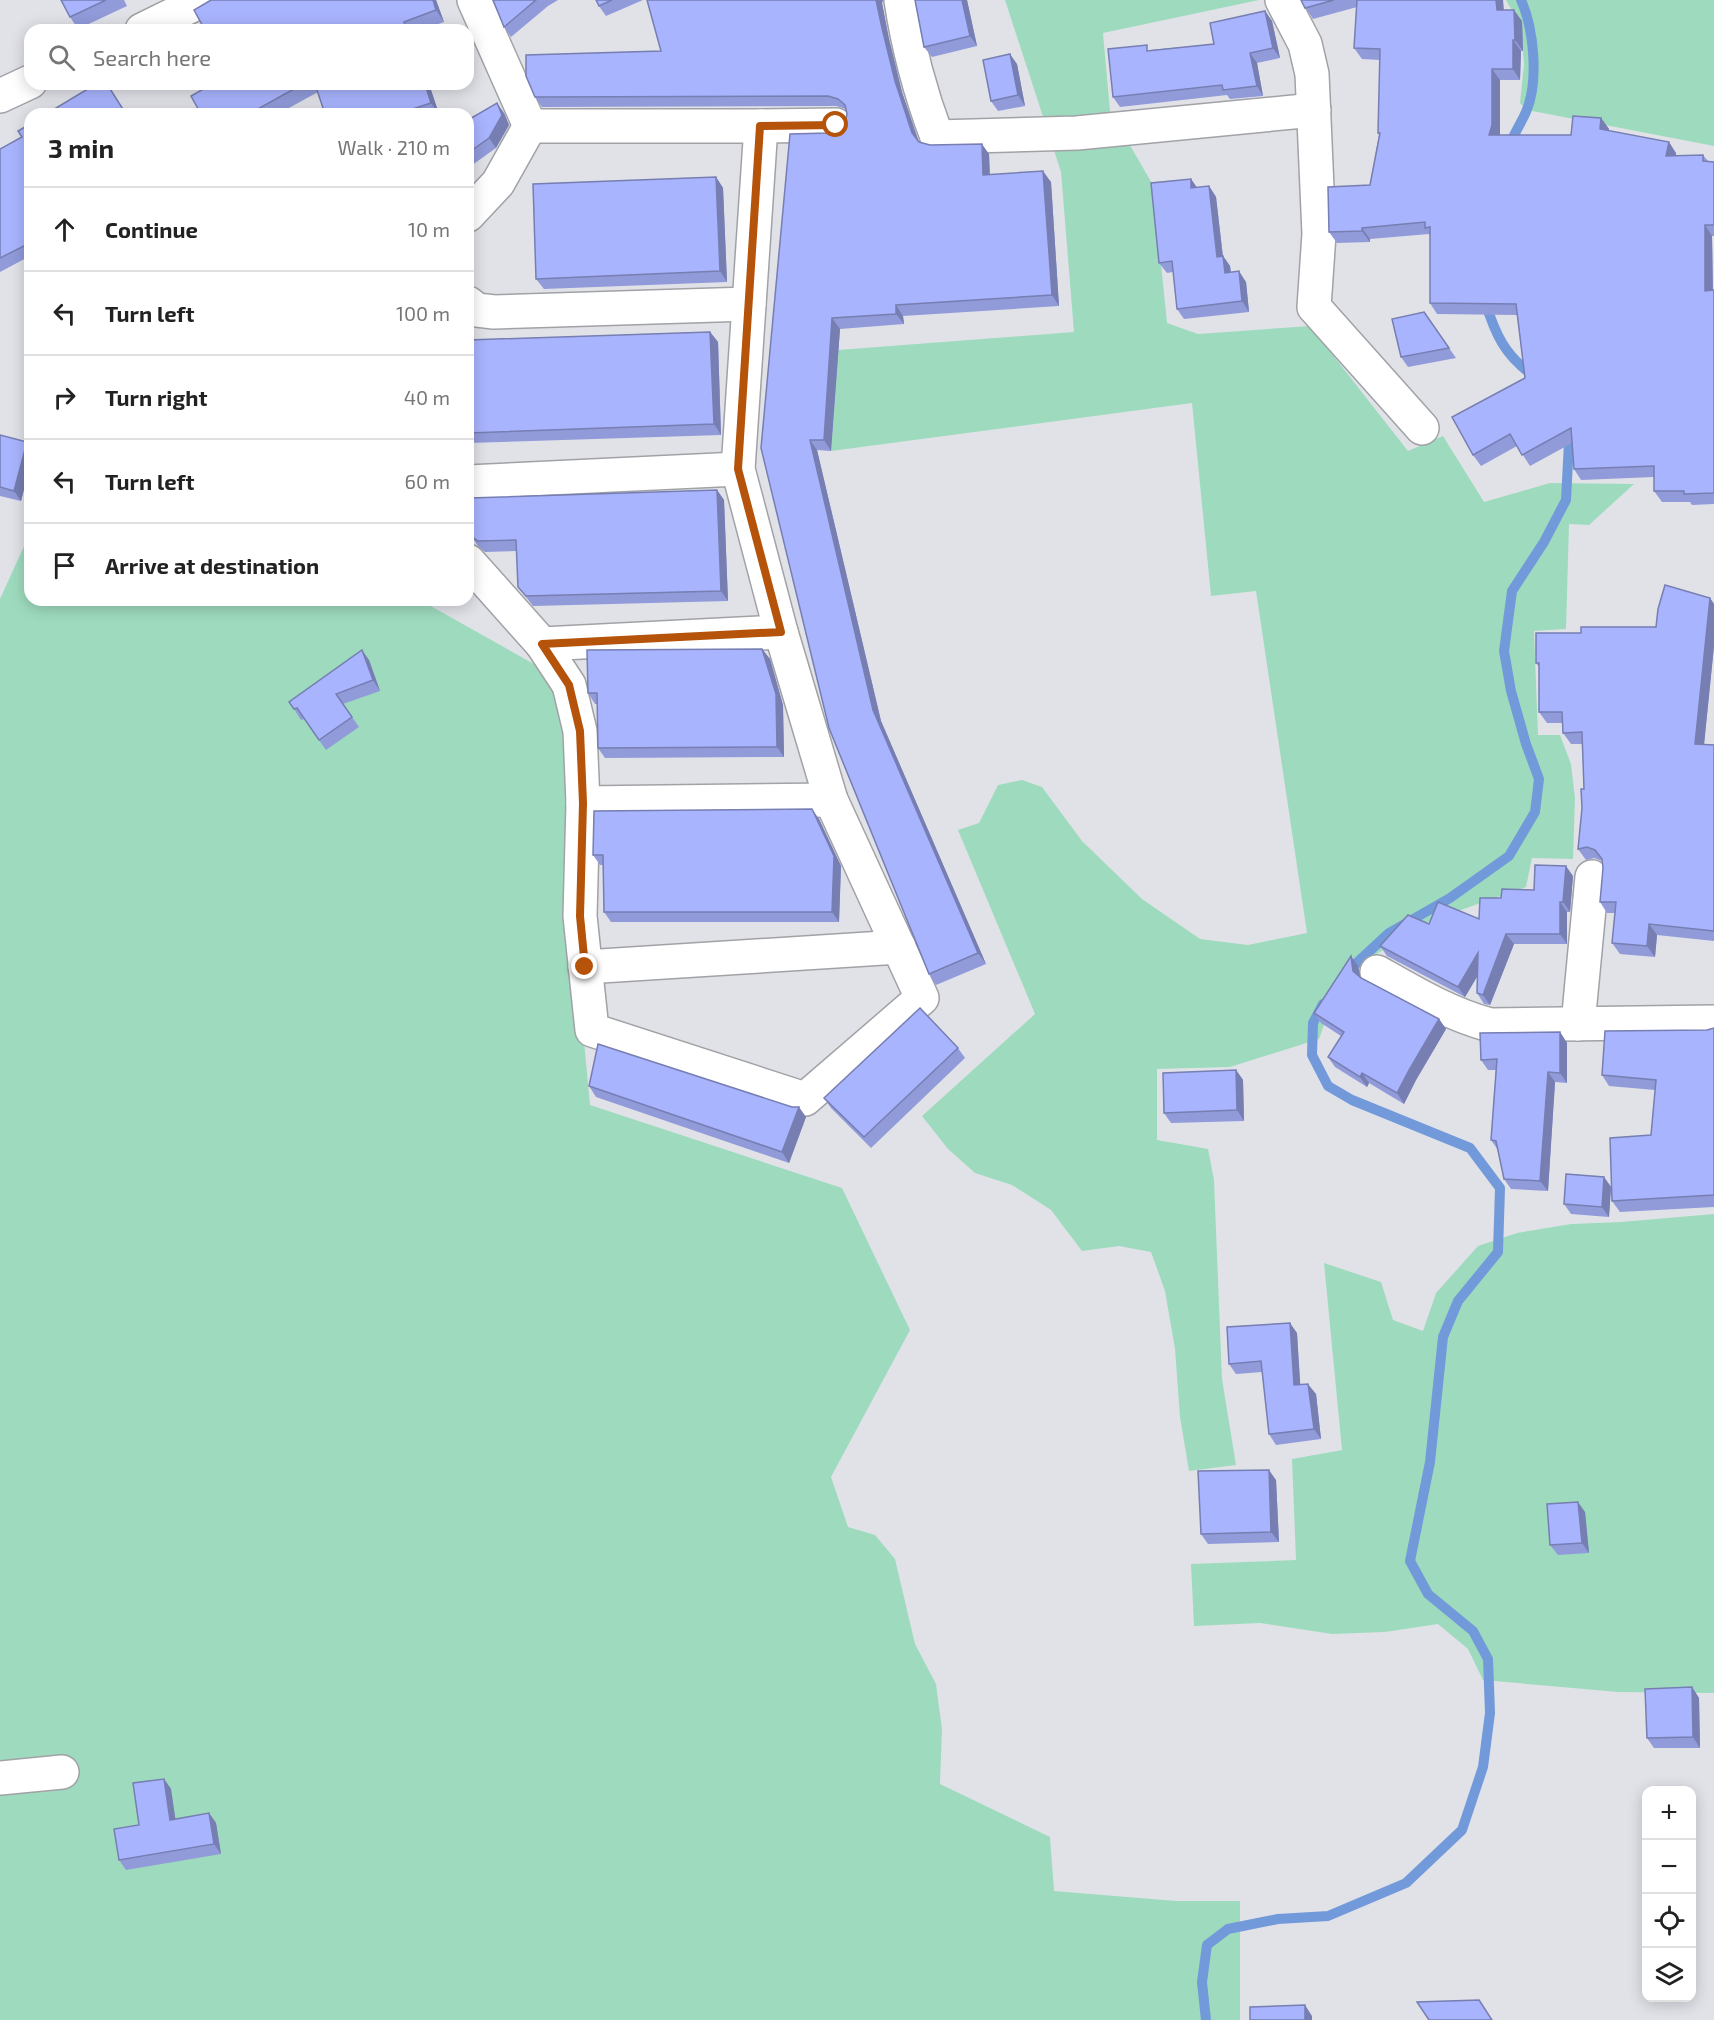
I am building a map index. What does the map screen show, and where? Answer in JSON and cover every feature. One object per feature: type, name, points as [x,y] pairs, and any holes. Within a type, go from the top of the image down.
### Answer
[{"type":"street","points":[[154,24],[203,0]]},
{"type":"street","points":[[474,0],[530,126]]},
{"type":"street","points":[[901,0],[907,38],[921,94],[937,137],[1077,134],[1314,110]]},
{"type":"street","points":[[1282,0],[1305,44],[1312,74],[1319,234],[1314,307],[1422,428]]},
{"type":"street","points":[[0,96],[24,85]]},
{"type":"street","points":[[530,126],[836,125]]},
{"type":"street","points":[[474,209],[498,183],[530,126]]},
{"type":"street","points":[[474,568],[542,644],[569,685],[580,731],[583,803],[580,916],[592,1030],[805,1099],[922,998],[831,800],[781,632],[738,469],[760,126]]},
{"type":"street","points":[[474,308],[494,312],[749,304]]},
{"type":"street","points":[[474,482],[738,469]]},
{"type":"street","points":[[542,644],[781,632]]},
{"type":"street","points":[[583,803],[831,800]]},
{"type":"street","points":[[1578,1024],[1592,878]]},
{"type":"street","points":[[585,967],[899,946]]},
{"type":"street","points":[[1377,972],[1464,1018],[1490,1025],[1714,1022]]},
{"type":"street","points":[[0,1778],[62,1772]]},
{"type":"green space","points":[[1005,0],[1259,0],[1103,33],[1110,111],[1153,185],[1167,323],[1198,334],[1310,326],[1408,451],[1443,436],[1484,502],[1550,483],[1634,484],[1589,525],[1569,524],[1566,629],[1534,631],[1538,735],[1560,735],[1571,764],[1575,798],[1573,859],[1532,858],[1526,887],[1430,921],[1367,960],[1335,994],[1319,1039],[1230,1067],[1157,1069],[1157,1140],[1208,1149],[1214,1180],[1222,1379],[1236,1465],[1189,1471],[1180,1417],[1175,1349],[1165,1291],[1151,1252],[1119,1246],[1082,1251],[1051,1210],[1012,1185],[975,1173],[948,1149],[922,1116],[1035,1014],[958,830],[979,823],[998,785],[1022,780],[1042,787],[1082,841],[1142,899],[1200,939],[1248,945],[1307,933],[1256,591],[1211,596],[1192,403],[831,451],[838,350],[1074,332],[1061,172]]},
{"type":"green space","points":[[1506,0],[1714,0],[1714,146],[1527,110],[1520,103],[1524,64],[1520,25]]},
{"type":"green space","points":[[24,546],[24,606],[431,606],[559,678],[568,719],[566,848],[590,1105],[842,1188],[910,1330],[831,1477],[848,1527],[875,1535],[895,1559],[915,1644],[936,1684],[942,1729],[940,1784],[1050,1837],[1054,1891],[1176,1901],[1240,1901],[1240,2020],[0,2020],[0,599]]},
{"type":"green space","points":[[1714,1214],[1714,1693],[1618,1692],[1483,1680],[1468,1649],[1438,1624],[1385,1632],[1332,1634],[1260,1623],[1194,1626],[1191,1564],[1296,1560],[1292,1459],[1342,1450],[1324,1263],[1381,1282],[1393,1320],[1423,1331],[1436,1293],[1478,1246],[1517,1233],[1571,1224]]},
{"type":"building","points":[[61,0],[106,0],[70,17]]},
{"type":"building","points":[[211,0],[433,0],[436,10],[404,22],[405,24],[202,24],[194,10]]},
{"type":"building","points":[[493,0],[536,0],[504,27]]},
{"type":"building","points":[[596,0],[612,0],[599,6]]},
{"type":"building","points":[[647,0],[876,0],[895,81],[912,133],[919,142],[930,145],[982,144],[983,175],[1043,171],[1052,295],[896,305],[896,314],[832,318],[824,440],[810,440],[873,710],[978,953],[929,974],[829,728],[761,448],[790,134],[838,131],[845,123],[847,114],[845,105],[838,99],[828,96],[535,97],[526,76],[526,55],[661,51]]},
{"type":"building","points":[[915,0],[962,0],[970,36],[924,47]]},
{"type":"building","points":[[1301,0],[1334,0],[1305,8]]},
{"type":"building","points":[[1357,0],[1496,0],[1497,10],[1514,10],[1513,69],[1492,69],[1492,125],[1489,135],[1571,135],[1573,116],[1601,118],[1600,129],[1669,142],[1666,156],[1703,155],[1703,161],[1714,162],[1714,225],[1705,225],[1705,291],[1714,290],[1714,493],[1684,494],[1684,491],[1654,491],[1654,466],[1574,469],[1571,428],[1522,455],[1510,434],[1473,455],[1452,417],[1525,378],[1516,304],[1430,303],[1430,227],[1425,228],[1425,222],[1362,228],[1362,231],[1329,232],[1328,187],[1370,185],[1380,133],[1378,133],[1380,49],[1354,48]]},
{"type":"building","points":[[1265,11],[1273,48],[1250,53],[1257,86],[1223,90],[1222,85],[1113,97],[1108,49],[1147,45],[1147,51],[1214,44],[1210,23]]},
{"type":"building","points":[[1010,54],[1018,95],[991,101],[983,60]]},
{"type":"building","points":[[86,90],[111,90],[122,108],[56,108]]},
{"type":"building","points":[[202,90],[292,90],[260,108],[198,108],[191,96]]},
{"type":"building","points":[[317,90],[427,90],[431,103],[416,108],[323,108]]},
{"type":"building","points":[[497,103],[502,115],[489,138],[474,149],[474,116]]},
{"type":"building","points":[[24,128],[24,246],[0,258],[0,149],[22,137],[18,131]]},
{"type":"building","points":[[716,177],[720,271],[536,279],[533,184]]},
{"type":"building","points":[[1191,179],[1191,188],[1209,186],[1217,257],[1223,256],[1225,273],[1239,271],[1242,301],[1177,309],[1172,261],[1159,263],[1151,183]]},
{"type":"building","points":[[1424,312],[1449,348],[1401,357],[1392,319]]},
{"type":"building","points":[[710,332],[714,424],[474,433],[474,340]]},
{"type":"building","points":[[0,435],[24,441],[24,453],[14,491],[0,487]]},
{"type":"building","points":[[717,490],[721,591],[526,596],[518,587],[516,540],[478,541],[474,538],[474,498]]},
{"type":"building","points":[[1665,585],[1710,598],[1695,744],[1714,745],[1714,931],[1649,924],[1647,946],[1612,943],[1616,902],[1600,902],[1602,859],[1595,850],[1587,847],[1578,849],[1582,808],[1581,789],[1584,789],[1582,732],[1563,733],[1562,712],[1539,712],[1539,663],[1536,663],[1536,633],[1581,633],[1581,627],[1656,627],[1658,609]]},
{"type":"building","points":[[762,649],[776,694],[777,747],[598,748],[597,693],[588,693],[587,650]]},
{"type":"building","points":[[362,650],[373,680],[336,694],[352,717],[319,740],[297,708],[294,709],[289,702]]},
{"type":"building","points":[[812,809],[834,856],[832,912],[604,912],[603,855],[593,855],[594,811]]},
{"type":"building","points":[[1535,865],[1566,866],[1563,902],[1560,902],[1560,934],[1506,934],[1483,995],[1477,993],[1478,953],[1458,987],[1380,946],[1408,915],[1429,924],[1438,902],[1479,919],[1480,898],[1501,898],[1502,889],[1534,890]]},
{"type":"building","points":[[1351,956],[1353,971],[1361,978],[1439,1019],[1397,1093],[1362,1073],[1360,1077],[1328,1057],[1344,1032],[1314,1013]]},
{"type":"building","points":[[920,1008],[958,1048],[864,1137],[824,1098]]},
{"type":"building","points":[[1714,1028],[1714,1195],[1612,1201],[1610,1138],[1651,1135],[1656,1080],[1602,1075],[1605,1031],[1707,1030]]},
{"type":"building","points":[[1560,1032],[1560,1073],[1548,1072],[1540,1181],[1504,1179],[1496,1141],[1491,1140],[1497,1059],[1481,1060],[1480,1033]]},
{"type":"building","points":[[598,1044],[792,1107],[799,1107],[782,1152],[589,1086]]},
{"type":"building","points":[[1236,1070],[1237,1110],[1164,1113],[1163,1073]]},
{"type":"building","points":[[1566,1174],[1604,1177],[1602,1207],[1564,1204]]},
{"type":"building","points":[[1290,1323],[1294,1385],[1308,1384],[1314,1429],[1269,1434],[1261,1361],[1229,1364],[1227,1327]]},
{"type":"building","points":[[1269,1470],[1271,1532],[1201,1534],[1198,1471]]},
{"type":"building","points":[[1578,1502],[1582,1543],[1550,1545],[1547,1504]]},
{"type":"building","points":[[1692,1687],[1693,1737],[1647,1738],[1645,1689]]},
{"type":"building","points":[[164,1779],[170,1820],[209,1813],[214,1844],[119,1860],[114,1829],[139,1825],[133,1783]]},
{"type":"building","points":[[1479,2000],[1492,2020],[1429,2020],[1417,2002]]},
{"type":"building","points":[[1305,2005],[1305,2020],[1250,2020],[1250,2007]]},
{"type":"waterway","points":[[1509,146],[1526,112],[1533,86],[1532,40],[1521,0]]},
{"type":"waterway","points":[[1485,301],[1502,343],[1508,352],[1534,376]]},
{"type":"waterway","points":[[1347,972],[1389,933],[1450,898],[1509,856],[1535,812],[1539,779],[1511,691],[1504,651],[1512,591],[1544,542],[1566,500],[1569,442],[1565,432]]},
{"type":"waterway","points":[[1206,2020],[1202,1982],[1207,1945],[1228,1929],[1278,1919],[1328,1916],[1406,1883],[1462,1830],[1483,1767],[1490,1713],[1488,1659],[1473,1631],[1428,1594],[1410,1561],[1430,1462],[1443,1337],[1458,1301],[1498,1252],[1500,1188],[1470,1148],[1352,1100],[1328,1086],[1312,1055],[1313,1023],[1323,1004]]},
{"type":"route","points":[[585,967],[580,916],[583,803],[580,731],[569,685],[542,644],[781,632],[738,469],[760,126],[836,125]]}]
